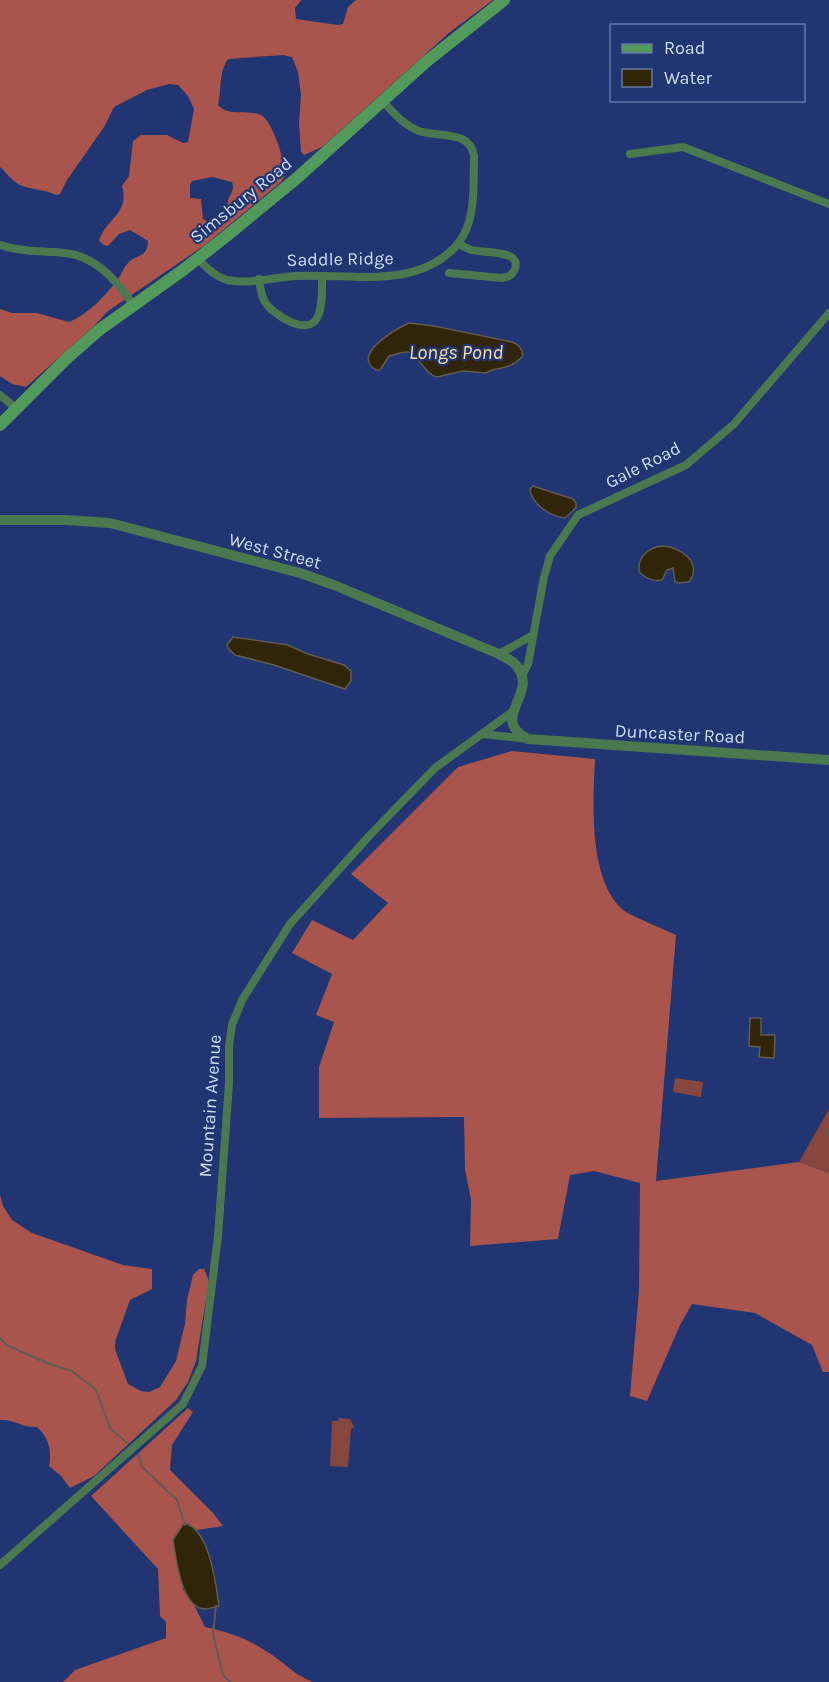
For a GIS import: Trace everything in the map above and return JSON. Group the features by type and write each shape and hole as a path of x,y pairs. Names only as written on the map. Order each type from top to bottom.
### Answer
{"main road":[{"name":"Simsbury Road","path":"0,425 90,337 198,259 297,178 427,62 504,0"}],"street":[{"name":"Saddle Ridge","path":"198,259 213,274 226,279 259,279 322,276 384,277 430,265 442,257 458,243 471,214 473,149 459,137 422,132 408,125 399,119 383,101"},
{"path":"630,154 683,147 829,204"},
{"path":"449,273 502,278 510,276 515,269 514,261 509,255 471,250 458,243"},
{"path":"0,245 22,250 67,253 87,259 114,280 133,305"},
{"path":"259,279 262,297 269,307 284,319 304,325 313,323 318,317 322,276"},
{"name":"Gale Road","path":"522,676 528,664 550,556 578,515 686,465 734,424 829,313"},
{"path":"0,395 17,409"},
{"name":"West Street","path":"0,520 110,523 300,573 499,654 515,664 522,676"},
{"path":"499,654 533,635"},
{"path":"522,676 523,688 518,704 512,712 512,720 518,732 528,740"},
{"name":"Mountain Avenue","path":"0,1564 183,1404 202,1366 219,1236 229,1083 229,1046 232,1024 242,999 290,924 370,835 435,768 512,712"},
{"name":"Duncaster Road","path":"482,734 528,740 829,760"}],"shaded area":[{"path":"0,0 301,0 295,8 296,19 338,25 343,24 348,7 356,0 493,0 450,32 322,147 304,155 301,152 299,123 301,95 298,72 292,57 283,55 228,59 221,76 218,105 227,111 256,113 265,118 273,132 283,160 285,174 281,182 205,245 108,311 26,387 12,384 0,376 0,309 12,313 37,313 69,322 90,309 102,298 126,265 144,253 147,247 148,241 130,230 119,234 108,246 99,241 123,203 122,186 129,176 133,141 141,135 167,135 183,143 188,142 194,109 188,96 178,85 169,84 147,90 114,107 104,127 67,180 60,194 56,195 18,184 0,167","holes":["212,177 232,182 233,188 227,203 227,216 209,222 203,219 201,199 190,198 192,181"]},
{"path":"512,751 595,759 595,838 603,878 611,895 622,909 676,935 656,1181 799,1162 829,1173 829,1372 823,1372 812,1345 755,1313 692,1304 680,1325 647,1401 630,1396 639,1290 640,1183 594,1171 570,1175 558,1239 470,1246 471,1200 465,1169 464,1117 319,1118 319,1067 334,1022 316,1015 332,974 292,953 312,920 353,940 388,903 351,874 458,767"},
{"path":"675,1078 703,1082 701,1097 673,1092"},
{"path":"829,1109 829,1173 799,1162"},
{"path":"0,1195 3,1206 12,1220 32,1233 123,1265 152,1269 152,1289 130,1300 115,1342 115,1349 128,1384 141,1391 149,1392 160,1387 176,1361 193,1275 199,1269 204,1269 209,1281 196,1361 188,1382 176,1400 94,1476 70,1488 49,1466 49,1445 37,1427 0,1420"},
{"path":"188,1408 193,1412 172,1445 170,1470 223,1526 197,1530 184,1523 173,1540 183,1590 205,1627 252,1642 300,1676 313,1682 63,1682 75,1670 166,1638 166,1622 160,1616 158,1569 91,1496"},
{"path":"339,1418 350,1419 354,1427 351,1429 348,1467 330,1466 332,1421 338,1421"}],"water":[{"name":"Longs Pond","path":"409,323 512,342 520,348 522,357 512,365 486,373 463,371 437,377 428,372 412,353 406,352 389,356 380,370 376,370 369,364 368,357 372,350 386,337"},
{"path":"533,486 573,499 576,508 565,518 553,515 534,500 530,489"},
{"path":"663,546 677,549 688,557 693,568 693,575 689,582 677,583 673,568 667,570 662,580 650,579 640,573 640,563 644,554"},
{"path":"233,637 288,645 305,653 344,665 351,671 351,681 345,689 274,665 235,655 227,645"},
{"path":"750,1018 761,1018 761,1035 775,1035 774,1058 759,1057 760,1047 749,1046"},
{"path":"184,1523 193,1527 206,1546 219,1606 205,1609 197,1607 185,1592 173,1540"}],"waterway":[{"path":"0,1338 6,1345 72,1371 96,1390 110,1428 127,1443"},
{"path":"138,1454 142,1467 177,1500 185,1525"},
{"path":"216,1606 213,1634 223,1675 230,1682"}]}
